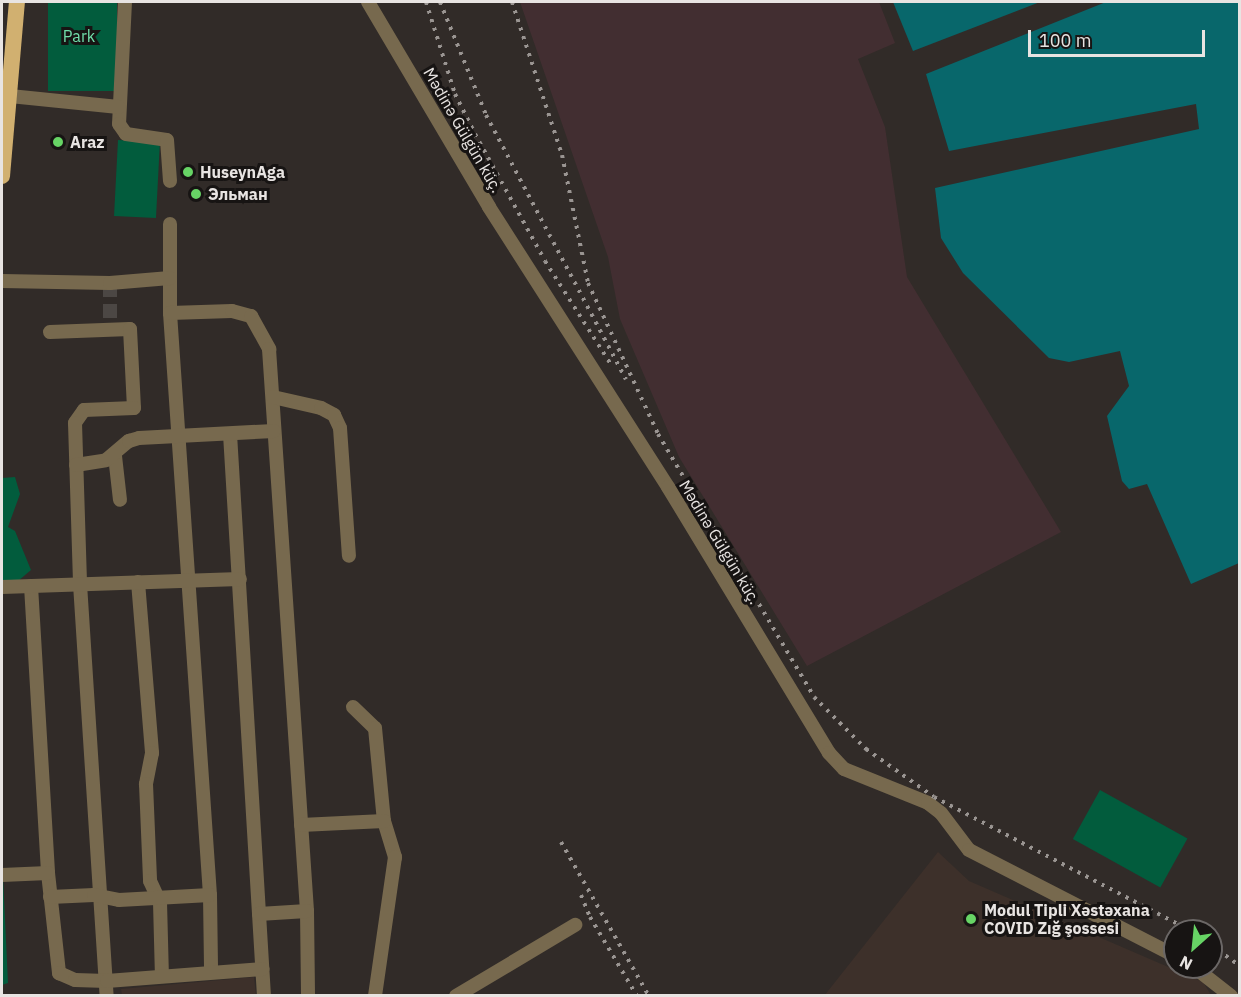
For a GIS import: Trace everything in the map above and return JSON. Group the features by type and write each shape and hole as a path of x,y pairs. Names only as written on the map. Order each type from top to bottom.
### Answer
{"highway":[{"path":"2,176 17,2"}],"street":[{"path":"125,2 118,107 122,131 167,140 170,181"},
{"name":"Mədinə Gülgün küç.","path":"368,2 489,207 649,457 829,753 844,769 928,803 941,813 969,850 1163,950"},
{"path":"10,96 118,107"},
{"path":"170,224 170,313 210,895 211,971"},
{"path":"2,281 110,284 170,278"},
{"path":"170,313 232,311 251,316 268,342 307,911 308,996"},
{"path":"50,332 130,329 134,408 79,413 75,423 80,584 104,897 107,996"},
{"path":"273,397 321,408 334,415 340,428 348,556"},
{"path":"76,465 115,456 129,441 274,431"},
{"path":"230,434 264,996"},
{"path":"115,456 120,500"},
{"path":"2,587 240,579"},
{"path":"138,582 152,753 147,784 150,881 157,895 162,976"},
{"path":"31,586 48,873 59,973 75,980 107,981 211,971 263,969"},
{"path":"353,707 375,728 384,821 394,851 395,869 375,996"},
{"path":"301,825 384,821"},
{"path":"2,875 48,873"},
{"path":"50,897 210,895"},
{"path":"259,914 307,911"},
{"path":"456,996 575,924"},
{"path":"1209,979 1231,996"}],"shaded area":[{"path":"520,2 879,2 895,43 858,59 885,127 907,277 1061,532 807,666 679,457 620,319 608,257"},
{"name":"Modul Tipli Xəstəxana COVID Zığ şossesi","path":"938,852 969,881 1163,965 1163,979 1196,979 1203,982 1211,995 824,996"},
{"path":"254,977 256,995 122,995 121,989"}],"green space":[{"name":"Park","path":"48,2 117,2 117,91 48,91"},
{"path":"118,140 160,142 156,218 114,216"},
{"path":"15,477 20,494 8,527 15,531 31,570 18,581 2,581 2,478"},
{"path":"1100,790 1187,838 1160,887 1073,839"},
{"path":"2,856 8,983 2,985"}],"water":[{"path":"893,2 1040,2 913,51"},
{"path":"1106,2 1239,2 1239,563 1191,584 1147,484 1129,489 1122,481 1107,416 1129,386 1120,351 1069,362 1049,358 963,273 941,238 935,188 1199,129 1196,104 949,151 926,74"}],"tunnel":[{"path":"110,283 110,330"}],"railway":[{"path":"426,2 455,94 475,134 545,261 610,363"},
{"path":"440,2 486,115 626,379"},
{"path":"512,2 562,155 588,283 658,434 814,697 866,749 934,797 1168,919"},
{"path":"561,842 649,996"},
{"path":"581,895 590,917 637,996"},
{"path":"1223,954 1240,966"}],"place":[{"name":"Araz","path":"58,142"},
{"name":"HuseynAga","path":"188,172"},
{"name":"Эльман","path":"196,194"},
{"name":"Modul Tipli Xəstəxana COVID Zığ şossesi","path":"971,919"}]}
